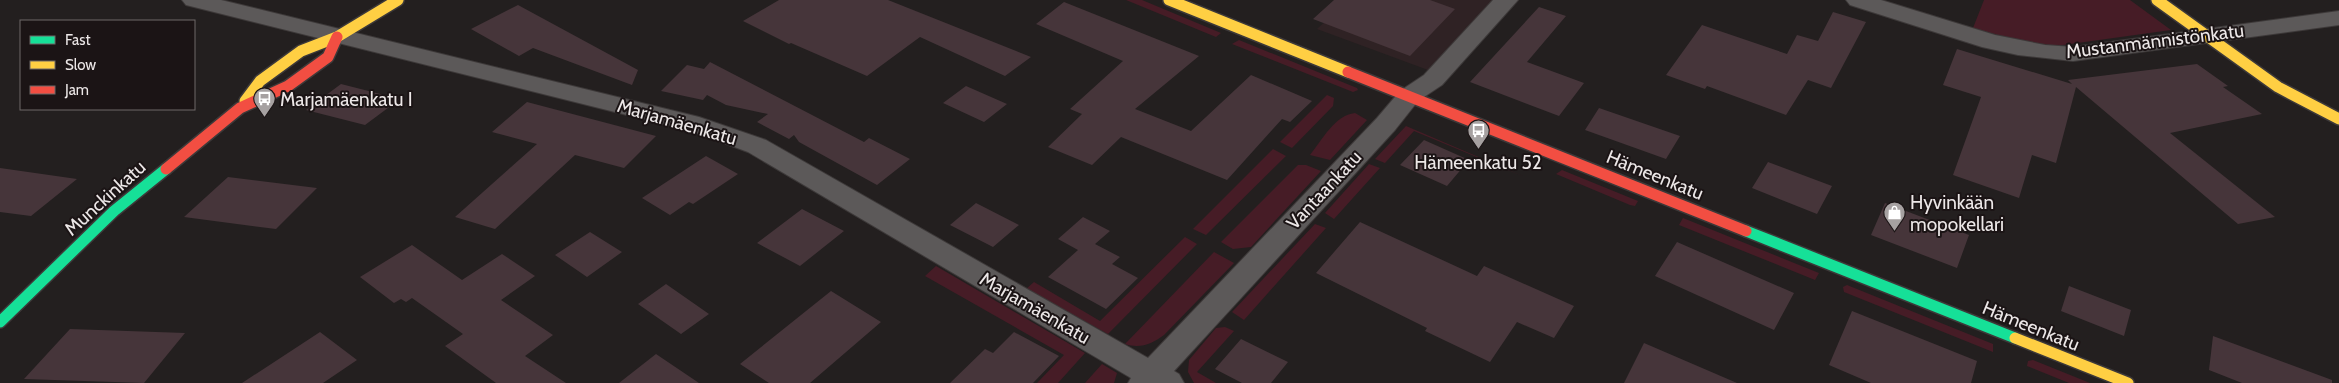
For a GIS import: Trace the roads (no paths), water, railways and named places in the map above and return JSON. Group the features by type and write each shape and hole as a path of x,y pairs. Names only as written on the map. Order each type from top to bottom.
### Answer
{"main road":[{"name":"Munckinkatu","path":"0,322 114,211 240,108 260,81 301,51 337,37 398,0"},
{"name":"Hämeenkatu","path":"1169,0 2128,383"},
{"path":"2157,0 2227,34 2278,87 2338,119"},
{"name":"Munckinkatu","path":"240,108 288,86 328,57 337,37"},
{"path":"2310,89 2338,119"}],"street":[{"name":"Marjamäenkatu","path":"194,0 337,37 699,125 757,146 1155,380"},
{"name":"Vantaankatu","path":"1155,380 1386,124 1409,96 1433,80 1506,0"},
{"name":"Mustanmännistönkatu","path":"1858,0 1989,41 2050,53 2073,54 2339,18"}],"place":[{"name":"Marjamäenkatu I","path":"264,118"},
{"name":"Hämeenkatu 52","path":"1478,150"},
{"name":"Hyvinkään mopokellari","path":"1894,232"}]}
